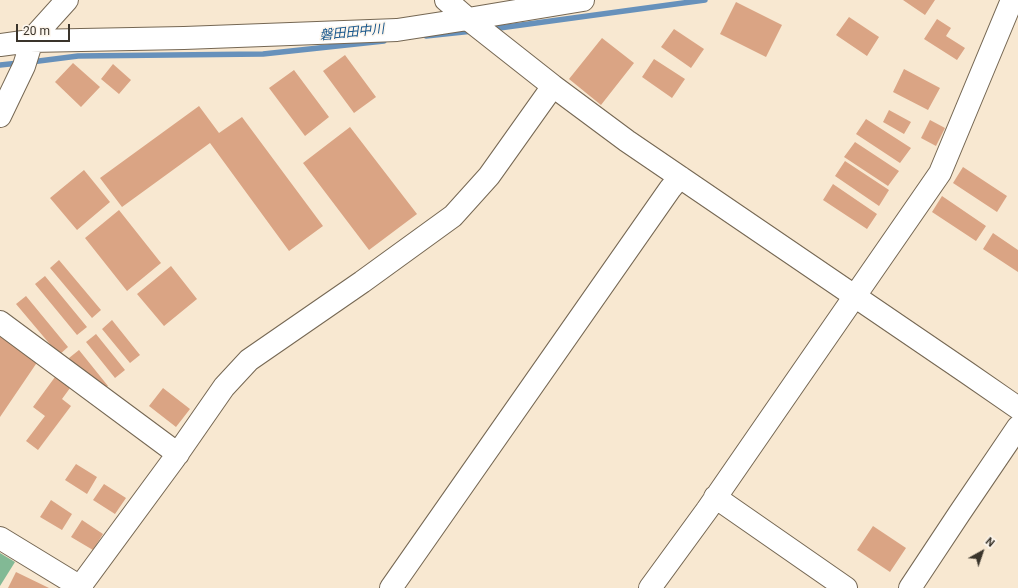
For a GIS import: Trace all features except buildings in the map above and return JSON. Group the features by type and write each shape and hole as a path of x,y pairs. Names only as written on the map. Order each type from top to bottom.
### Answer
{"street":[{"path":"0,116 24,66 30,41 67,0"},
{"path":"446,0 553,86 627,141 1018,408"},
{"path":"0,45 30,41 184,38 397,30 583,0"},
{"path":"650,588 940,173 1012,0"},
{"path":"0,538 80,588 178,454 224,387 249,360 362,282 453,216 489,176 553,86"},
{"path":"391,588 680,177"},
{"path":"0,322 178,454"},
{"path":"910,588 1018,427"},
{"path":"715,497 846,588"}],"green space":[{"path":"0,553 15,562 0,586"}],"waterway":[{"name":"磐田田中川","path":"492,29 705,0"},
{"name":"磐田田中川","path":"426,36 473,31"},
{"name":"磐田田中川","path":"31,62 78,56 263,54 384,41"},
{"name":"磐田田中川","path":"0,65 19,63"}]}
